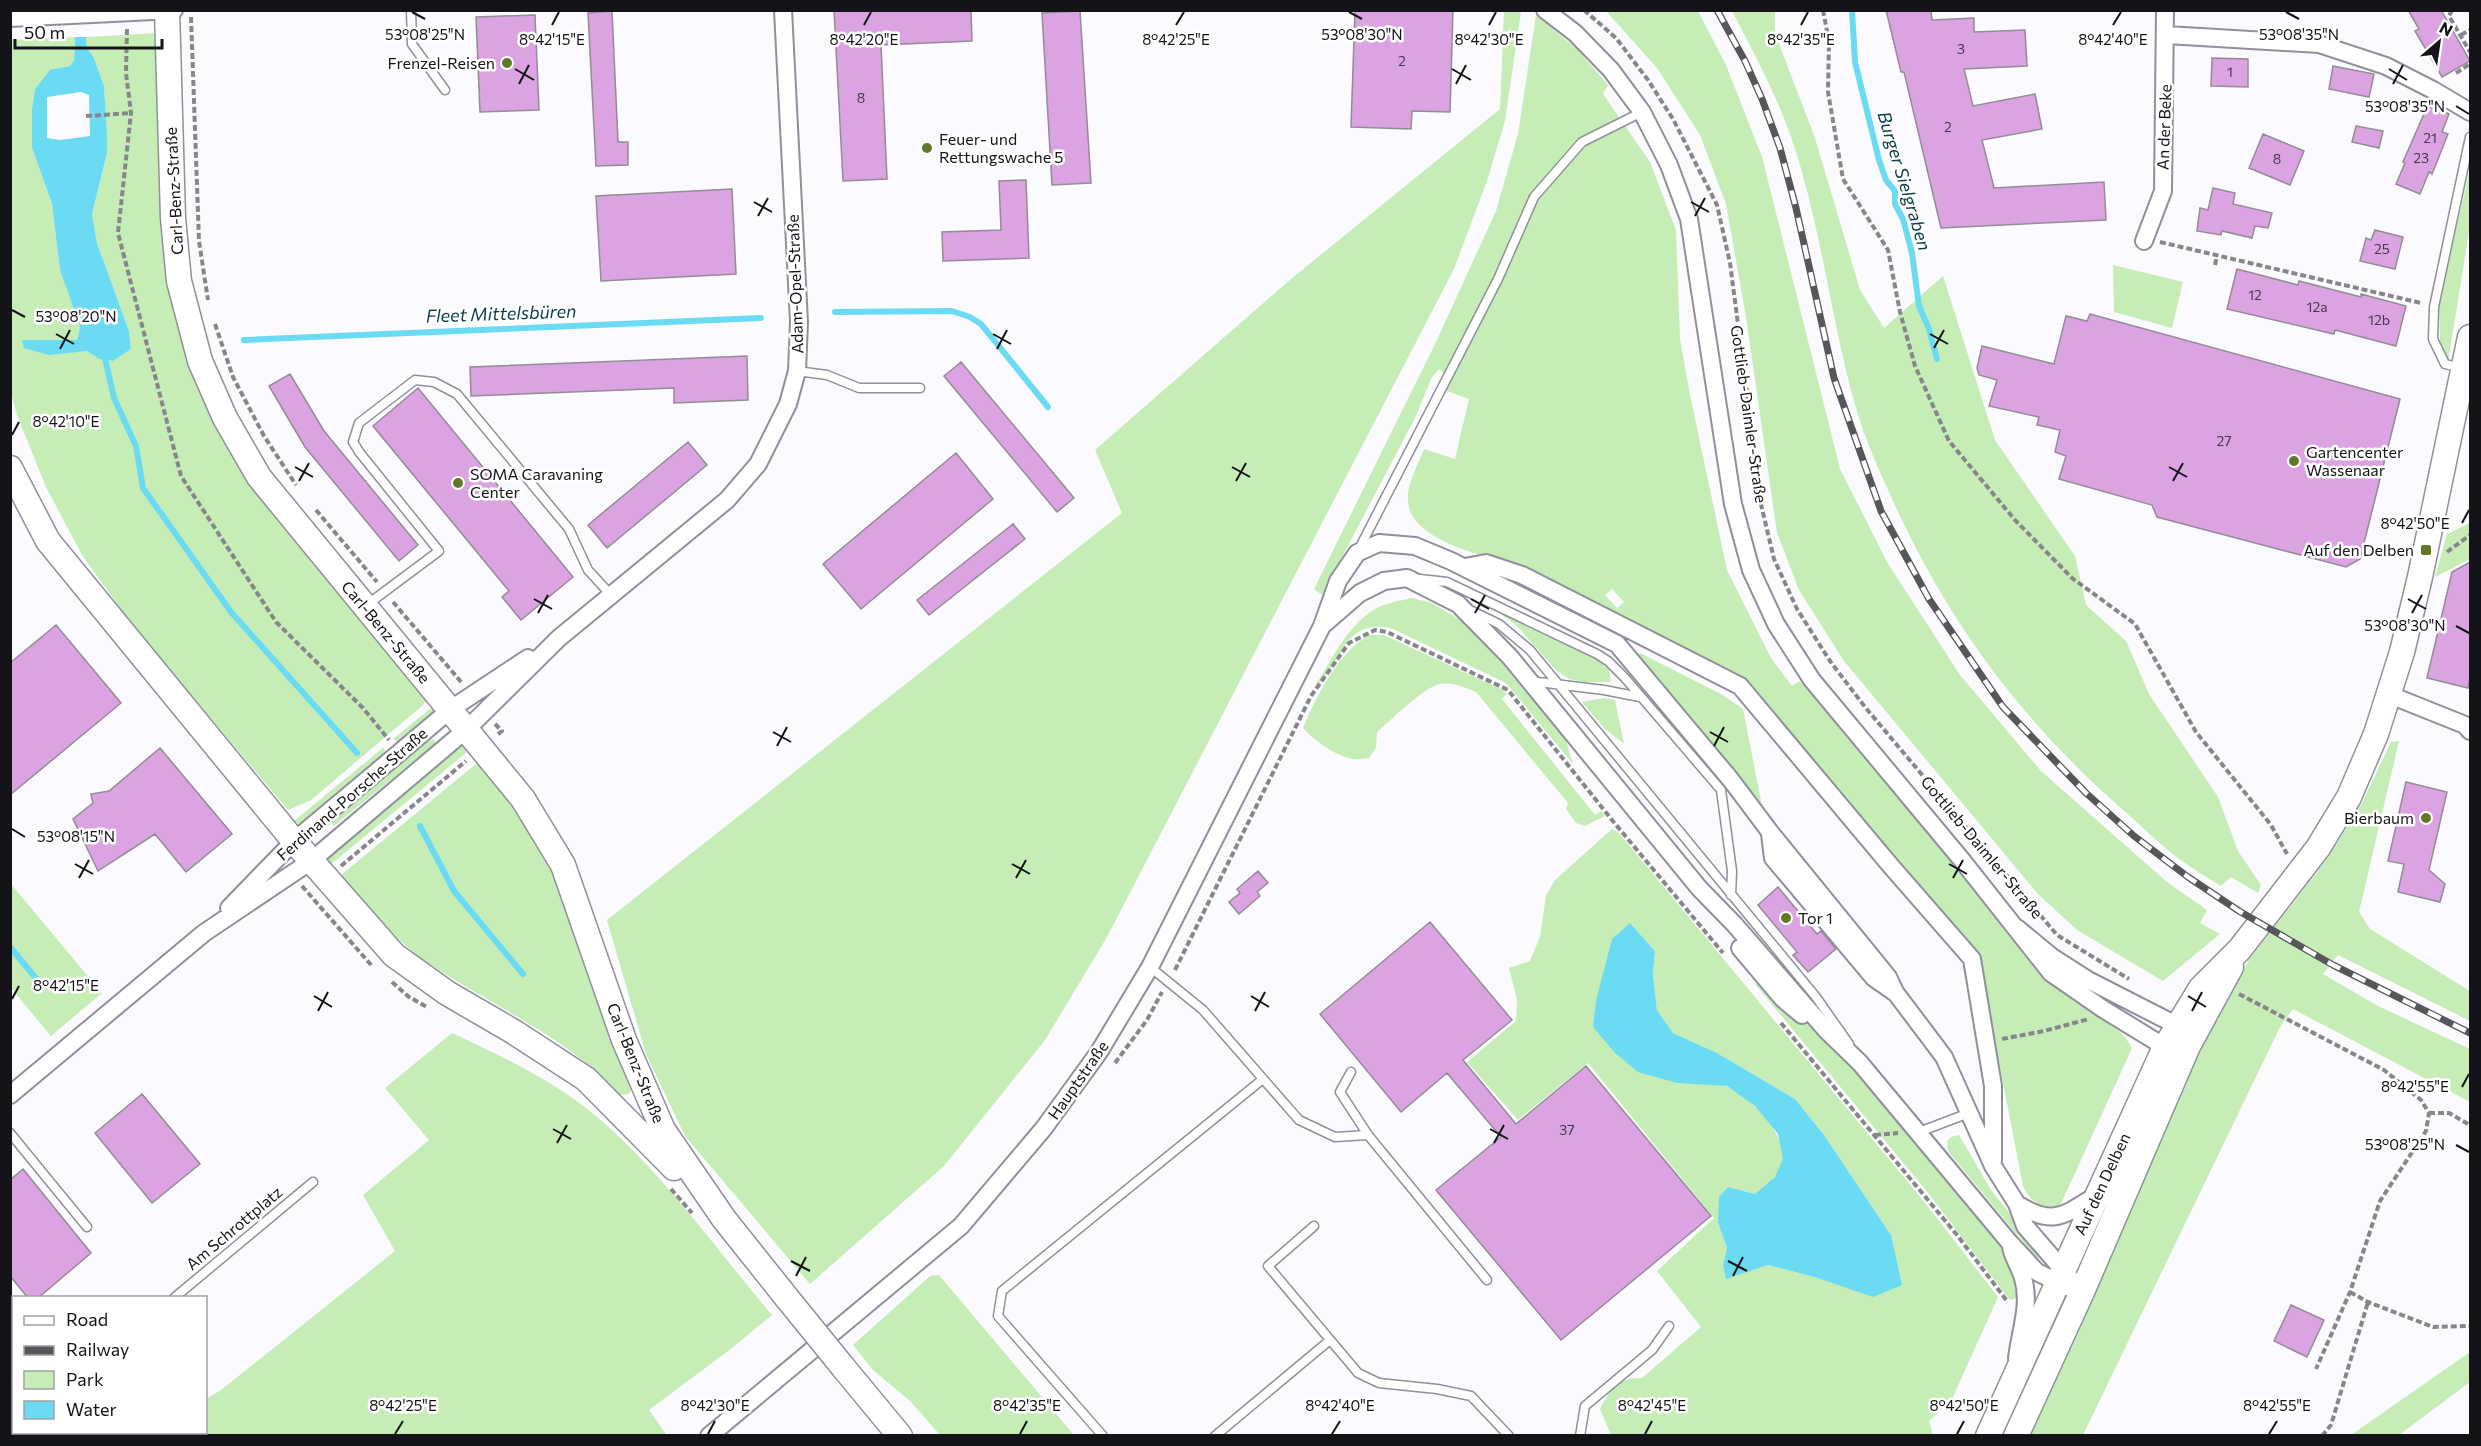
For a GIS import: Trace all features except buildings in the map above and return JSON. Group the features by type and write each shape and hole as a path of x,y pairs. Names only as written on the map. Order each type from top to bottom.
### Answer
{"street":[{"name":"Adam-Opel-Straße","path":"467,729 559,638 727,500 758,464 788,404 796,371 799,322 783,10"},
{"name":"Gottlieb-Daimler-Straße","path":"1545,10 1575,33 1611,70 1642,112 1669,165 1689,219 1733,504 1751,570 1776,624 1812,680 2017,928 2051,973 2103,1009 2177,1040"},
{"name":"An der Beke","path":"2144,241 2163,192 2167,35 2165,10"},
{"path":"10,18 169,11"},
{"name":"Carl-Benz-Straße","path":"169,11 173,218 179,281 200,361 225,418 259,477 523,799 563,865 624,1040 663,1130 723,1219 900,1436"},
{"path":"2167,35 2319,44 2386,66 2470,112"},
{"name":"Auf den Delben","path":"1989,1436 2097,1195 2209,978 2240,949 2295,880 2318,848 2349,797 2390,695 2426,550 2470,337"},
{"name":"Carl-Benz-Straße","path":"10,468 48,541 294,841 315,878 394,955 447,993 514,1032 585,1079 723,1219"},
{"path":"1322,626 1338,580 1357,553 1379,543 1414,546 1465,567 1617,644 1731,780 1770,832 1888,977 1895,992 1944,1057 1993,1166 2017,1204 2025,1226 2060,1277 2082,1292"},
{"path":"1465,567 1486,563 1521,576 1740,686 1972,959 1993,1086 1993,1166"},
{"path":"1322,626 1360,593 1384,580 1407,578 1458,604 1530,681 1699,888 1727,932 1783,999 1826,1030 1860,1063 2010,1243 2037,1272 2060,1277"},
{"name":"Hauptstraße","path":"709,1436 961,1226 1044,1128 1093,1061 1150,967 1322,626"},
{"name":"Adam-Opel-Straße","path":"451,710 559,638"},
{"path":"1617,644 1648,640"},
{"path":"2390,695 2465,725 2470,731"},
{"name":"Ferdinand-Porsche-Straße","path":"10,1095 204,933 294,841 451,710"},
{"name":"Ferdinand-Porsche-Straße","path":"204,933 315,878 467,729"},
{"name":"Gottlieb-Daimler-Straße","path":"2017,928 2052,957 2177,1040"},
{"name":"Auf den Delben","path":"2016,1436 2082,1292 2177,1040 2222,986 2240,949"},
{"path":"2017,1204 2043,1217 2062,1216 2097,1195"},
{"path":"2010,1243 2013,1258 2023,1277 2026,1297 2016,1373"}],"lane":[{"path":"411,10 412,44 445,90"},
{"path":"1357,553 1498,279 1534,197 1582,142 1642,112"},
{"path":"2464,368 2445,364 2433,339 2434,307 2470,137"},
{"path":"796,371 827,375 859,388 920,388"},
{"path":"365,606 386,592 407,573 439,552 353,442 359,423 415,380 434,382 457,394 569,529 588,570 611,595"},
{"path":"1407,578 1447,582 1608,661 1721,790 1732,871 1731,895"},
{"path":"1458,604 1499,624 1530,650 1816,997 1860,1063"},
{"path":"1530,681 1640,698"},
{"path":"1150,967 1203,1010 1299,1120 1335,1137 1368,1135"},
{"path":"1351,1072 1340,1092 1368,1135 1487,1280"},
{"path":"1103,1436 998,1316 1002,1291 1263,1079"},
{"path":"1919,1132 1969,1113"},
{"path":"10,1133 87,1227"},
{"name":"Am Schrottplatz","path":"176,1296 313,1182"},
{"path":"1314,1226 1268,1266 1358,1373 1379,1383 1437,1389 1471,1396 1509,1436"},
{"path":"1580,1436 1585,1406 1652,1350 1669,1326"},
{"path":"1215,1436 1330,1340"}],"path":[{"path":"191,10 199,241 210,311"},
{"name":"Gottlieb-Daimler-Straße","path":"1584,10 1616,38 1648,80 1673,119 1717,205 1730,263 1747,393 1755,479 1774,558 1797,609 1830,661 1865,707 2057,935 2137,983"},
{"path":"1823,10 1829,42 1828,92 1843,178 1888,250 1900,312 1915,366 1949,441 2015,520 2072,578 2135,624 2196,732 2271,825 2288,857 2295,880"},
{"path":"2452,10 2449,16 2470,52"},
{"path":"2461,36 2470,30"},
{"path":"2456,74 2470,64"},
{"path":"86,116 131,113"},
{"path":"2144,241 2168,243 2434,307"},
{"path":"2215,265 2217,256"},
{"path":"214,322 232,377 264,436 296,486"},
{"path":"311,504 472,696"},
{"path":"1113,1066 1147,1020 1192,938 1311,696 1349,643 1375,630 1387,632 1508,690 1612,820 1731,962"},
{"path":"375,967 315,878 502,731 485,711"},
{"path":"383,975 409,997 428,1008"},
{"path":"2222,986 2384,1070 2421,1100 2429,1113 2426,1131 2380,1201 2350,1292 2316,1369"},
{"path":"1986,1042 2044,1031 2098,1017 2103,1009"},
{"path":"1776,1016 1957,1235 2024,1322"},
{"path":"2429,1113 2449,1113 2470,1125"},
{"path":"665,1182 693,1215"},
{"path":"2350,1292 2368,1302 2433,1327 2470,1326"},
{"path":"2322,1436 2331,1425 2368,1302"}],"green space":[{"path":"1504,11 1521,11 1505,121 1487,181 1454,269 1107,937 1045,1040 944,1166 810,1284 685,1136 646,1054 607,920 1122,513 1095,450 1291,279 1500,109"},
{"path":"1606,11 1698,11 1726,65 1762,157 1840,469 1887,562 1960,675 2041,771 2167,882 2207,910 2200,923 2220,934 2163,981 2077,930 2038,894 1844,661 1799,590 1777,533 1746,317 1726,204 1700,135 1657,68"},
{"path":"1732,11 1775,11 1775,33 1815,138 1860,290 1884,328 1943,276 1995,440 2075,556 2086,605 2126,641 2149,694 2218,797 2238,851 2261,885 2258,893 2231,877 2221,886 2187,864 2159,843 2086,776 2020,705 1964,630 1939,589 1893,501 1863,429 1846,372 1818,237 1791,137 1764,73"},
{"path":"1536,15 1578,50 1608,85 1603,94 1650,162 1676,230 1680,339 1727,570 1771,658 1792,686 1800,681 2046,976 2070,998 2113,1026 2132,1048 2060,1206 2054,1207 2038,1203 2029,1196 2023,1186 1979,958 1760,695 1748,684 1493,559 1469,552 1442,540 1429,533 1411,514 1408,502 1409,489 1424,449 1455,459 1469,399 1444,390 1447,376 1439,369 1432,377 1415,418 1322,595 1314,589 1436,342 1496,211 1518,134","holes":["1612,589 1624,602 1617,608 1605,595"]},
{"path":"158,33 196,375 429,696 423,705 311,800 288,810 130,622 82,555 46,487 17,415 11,393 11,40 75,37 74,62 35,89 32,109 32,148 52,204 60,270 80,327 77,340 60,340 73,352 87,351 99,359 113,361 131,349 129,331 97,243 92,214 107,153 107,133 104,86 94,58 87,49 86,37"},
{"path":"2470,170 2470,226 2448,362 2440,345 2439,300"},
{"path":"2113,265 2183,282 2172,328 2114,312"},
{"path":"2470,523 2470,559 2435,577 2447,534"},
{"path":"1412,598 1432,603 1472,627 1565,737 1573,764 1506,683 1391,628 1375,627 1362,630 1352,637 1332,667 1315,686 1354,626 1381,606"},
{"path":"1503,612 1600,661 1609,670 1611,682 1584,682 1569,679 1557,671 1517,626 1502,615"},
{"path":"1370,635 1384,635 1503,690 1507,694 1502,699 1595,815 1601,811 1605,816 1585,826 1576,823 1566,809 1568,803 1476,692 1459,686 1440,684 1417,697 1377,732 1376,748 1369,758 1347,758 1319,743 1303,728 1308,716 1339,663 1359,642"},
{"path":"1640,653 1721,694 1743,709 1762,806 1757,807 1639,658"},
{"path":"1604,698 1615,700 1624,744 1604,728 1582,702"},
{"path":"436,704 436,712 400,742 393,739"},
{"path":"433,739 436,743 334,826 330,821 423,744"},
{"path":"2399,741 2359,912 2370,929 2470,991 2470,1021 2338,955 2323,974 2378,1006 2470,1049 2470,1102 2293,1009 2280,1027 2083,1435 2030,1436 2211,1026 2249,960 2328,858 2363,801 2391,742"},
{"path":"465,744 473,747 330,865 328,859 330,856"},
{"path":"384,747 385,754 304,822 300,824 294,821"},
{"path":"482,759 555,862 633,1086 629,1094 620,1095 576,1055 424,960 391,931 341,875"},
{"path":"1612,829 1618,832 1922,1199 1998,1297 1952,1399 1929,1421 1933,1435 1611,1435 1600,1409 1611,1391 1621,1382 1642,1378 1701,1327 1657,1271 1714,1218 1588,1063 1518,1120 1467,1062 1516,1021 1517,999 1509,968 1530,961 1540,937 1546,895 1555,880","holes":["1630,923 1655,951 1653,975 1657,1010 1673,1033 1717,1053 1795,1099 1824,1135 1891,1235 1818,1278 1768,1265 1726,1278 1723,1265 1727,1248 1718,1223 1728,1187 1755,1194 1780,1170 1783,1159 1782,1149 1773,1127 1756,1107 1737,1092 1717,1084 1677,1083"]},
{"path":"11,884 102,993 51,1036 11,988"},
{"path":"1762,978 1791,1010 1830,1041 1998,1244 2009,1261 2020,1297 2010,1300 1925,1189 1755,984"},
{"path":"452,1033 546,1080 597,1117 645,1163 772,1315 649,1410 666,1434 664,1436 71,1435 207,1434 207,1398 221,1390 395,1251 363,1195 429,1140 385,1088"},
{"path":"1959,1135 1991,1190 2040,1251 2037,1259 1948,1151 1947,1141"},
{"path":"939,1275 1074,1435 940,1435 910,1401 873,1370 853,1345 930,1276"},
{"path":"2470,1352 2470,1382 2399,1435 2351,1435"}],"water":[{"path":"75,37 86,37 87,48 94,58 104,86 107,133 107,153 92,214 97,243 129,331 131,349 113,361 99,359 87,351 49,355 24,348 22,340 77,340 80,327 60,270 52,204 32,148 32,109 35,89 50,70 70,66 74,61","holes":["81,92 89,95 90,136 60,140 47,138 47,97"]},
{"path":"1630,923 1655,951 1653,975 1657,1010 1673,1033 1717,1053 1795,1099 1824,1135 1891,1235 1902,1285 1873,1297 1818,1278 1768,1265 1726,1279 1723,1265 1727,1248 1718,1223 1719,1197 1728,1187 1755,1194 1775,1177 1783,1159 1778,1134 1755,1106 1727,1086 1677,1083 1638,1072 1615,1053 1593,1027 1596,1001 1612,939"}],"waterway":[{"name":"Burger Sielgraben","path":"1852,10 1855,62 1879,160 1886,180 1895,191 1895,204 1903,219 1912,253 1919,306 1929,329 1937,359"},
{"name":"Fleet Mittelsbüren","path":"835,312 952,311 970,317 981,324 1048,407"},
{"name":"Fleet Mittelsbüren","path":"244,340 761,318"},
{"name":"Fleet Mittelsbüren","path":"104,354 114,398 136,446 143,488 231,612 357,753"},
{"name":"Fleet Mittelsbüren","path":"420,826 454,891 523,974"},
{"name":"Fleet Mittelsbüren","path":"11,948 39,982"}],"railway":[{"path":"1717,10 1745,61 1780,148 1796,208 1834,378 1881,511 1929,599 2003,707 2086,793 2134,836 2188,877 2239,911 2333,965 2470,1033"}],"place":[{"name":"Frenzel-Reisen","path":"507,63"},
{"name":"Feuer- und Rettungswache 5","path":"927,148"},
{"name":"Gartencenter Wassenaar","path":"2294,461"},
{"name":"SOMA Caravaning Center","path":"458,483"},
{"name":"Auf den Delben","path":"2426,550"},
{"name":"Bierbaum","path":"2426,818"},
{"name":"Tor 1","path":"1786,918"}]}
